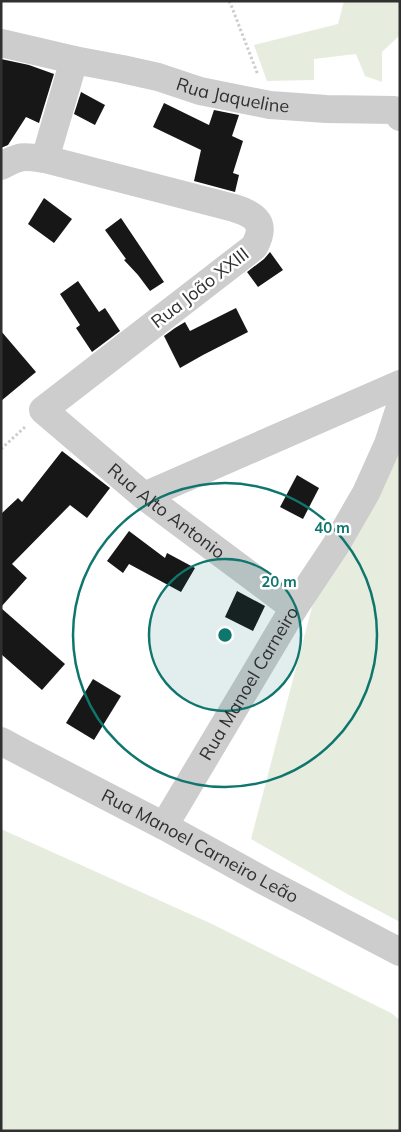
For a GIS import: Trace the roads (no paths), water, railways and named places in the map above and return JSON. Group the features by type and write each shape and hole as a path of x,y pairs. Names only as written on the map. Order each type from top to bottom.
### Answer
{"street":[{"name":"Rua Jaqueline","path":"1,43 158,77 200,91 270,105 397,113"},
{"path":"45,159 74,60"},
{"name":"Rua João XXIII","path":"1,166 24,156 45,159 234,208 248,213 258,220 260,228 259,238 254,247 43,410"},
{"path":"144,496 400,384"},
{"name":"Rua Manoel Carneiro","path":"164,826 294,608 336,545 366,493 388,444 400,407"},
{"name":"Rua Alto Antonio","path":"43,410 144,496 294,608"},
{"name":"Rua Manoel Carneiro Leão","path":"1,741 400,952"}]}
